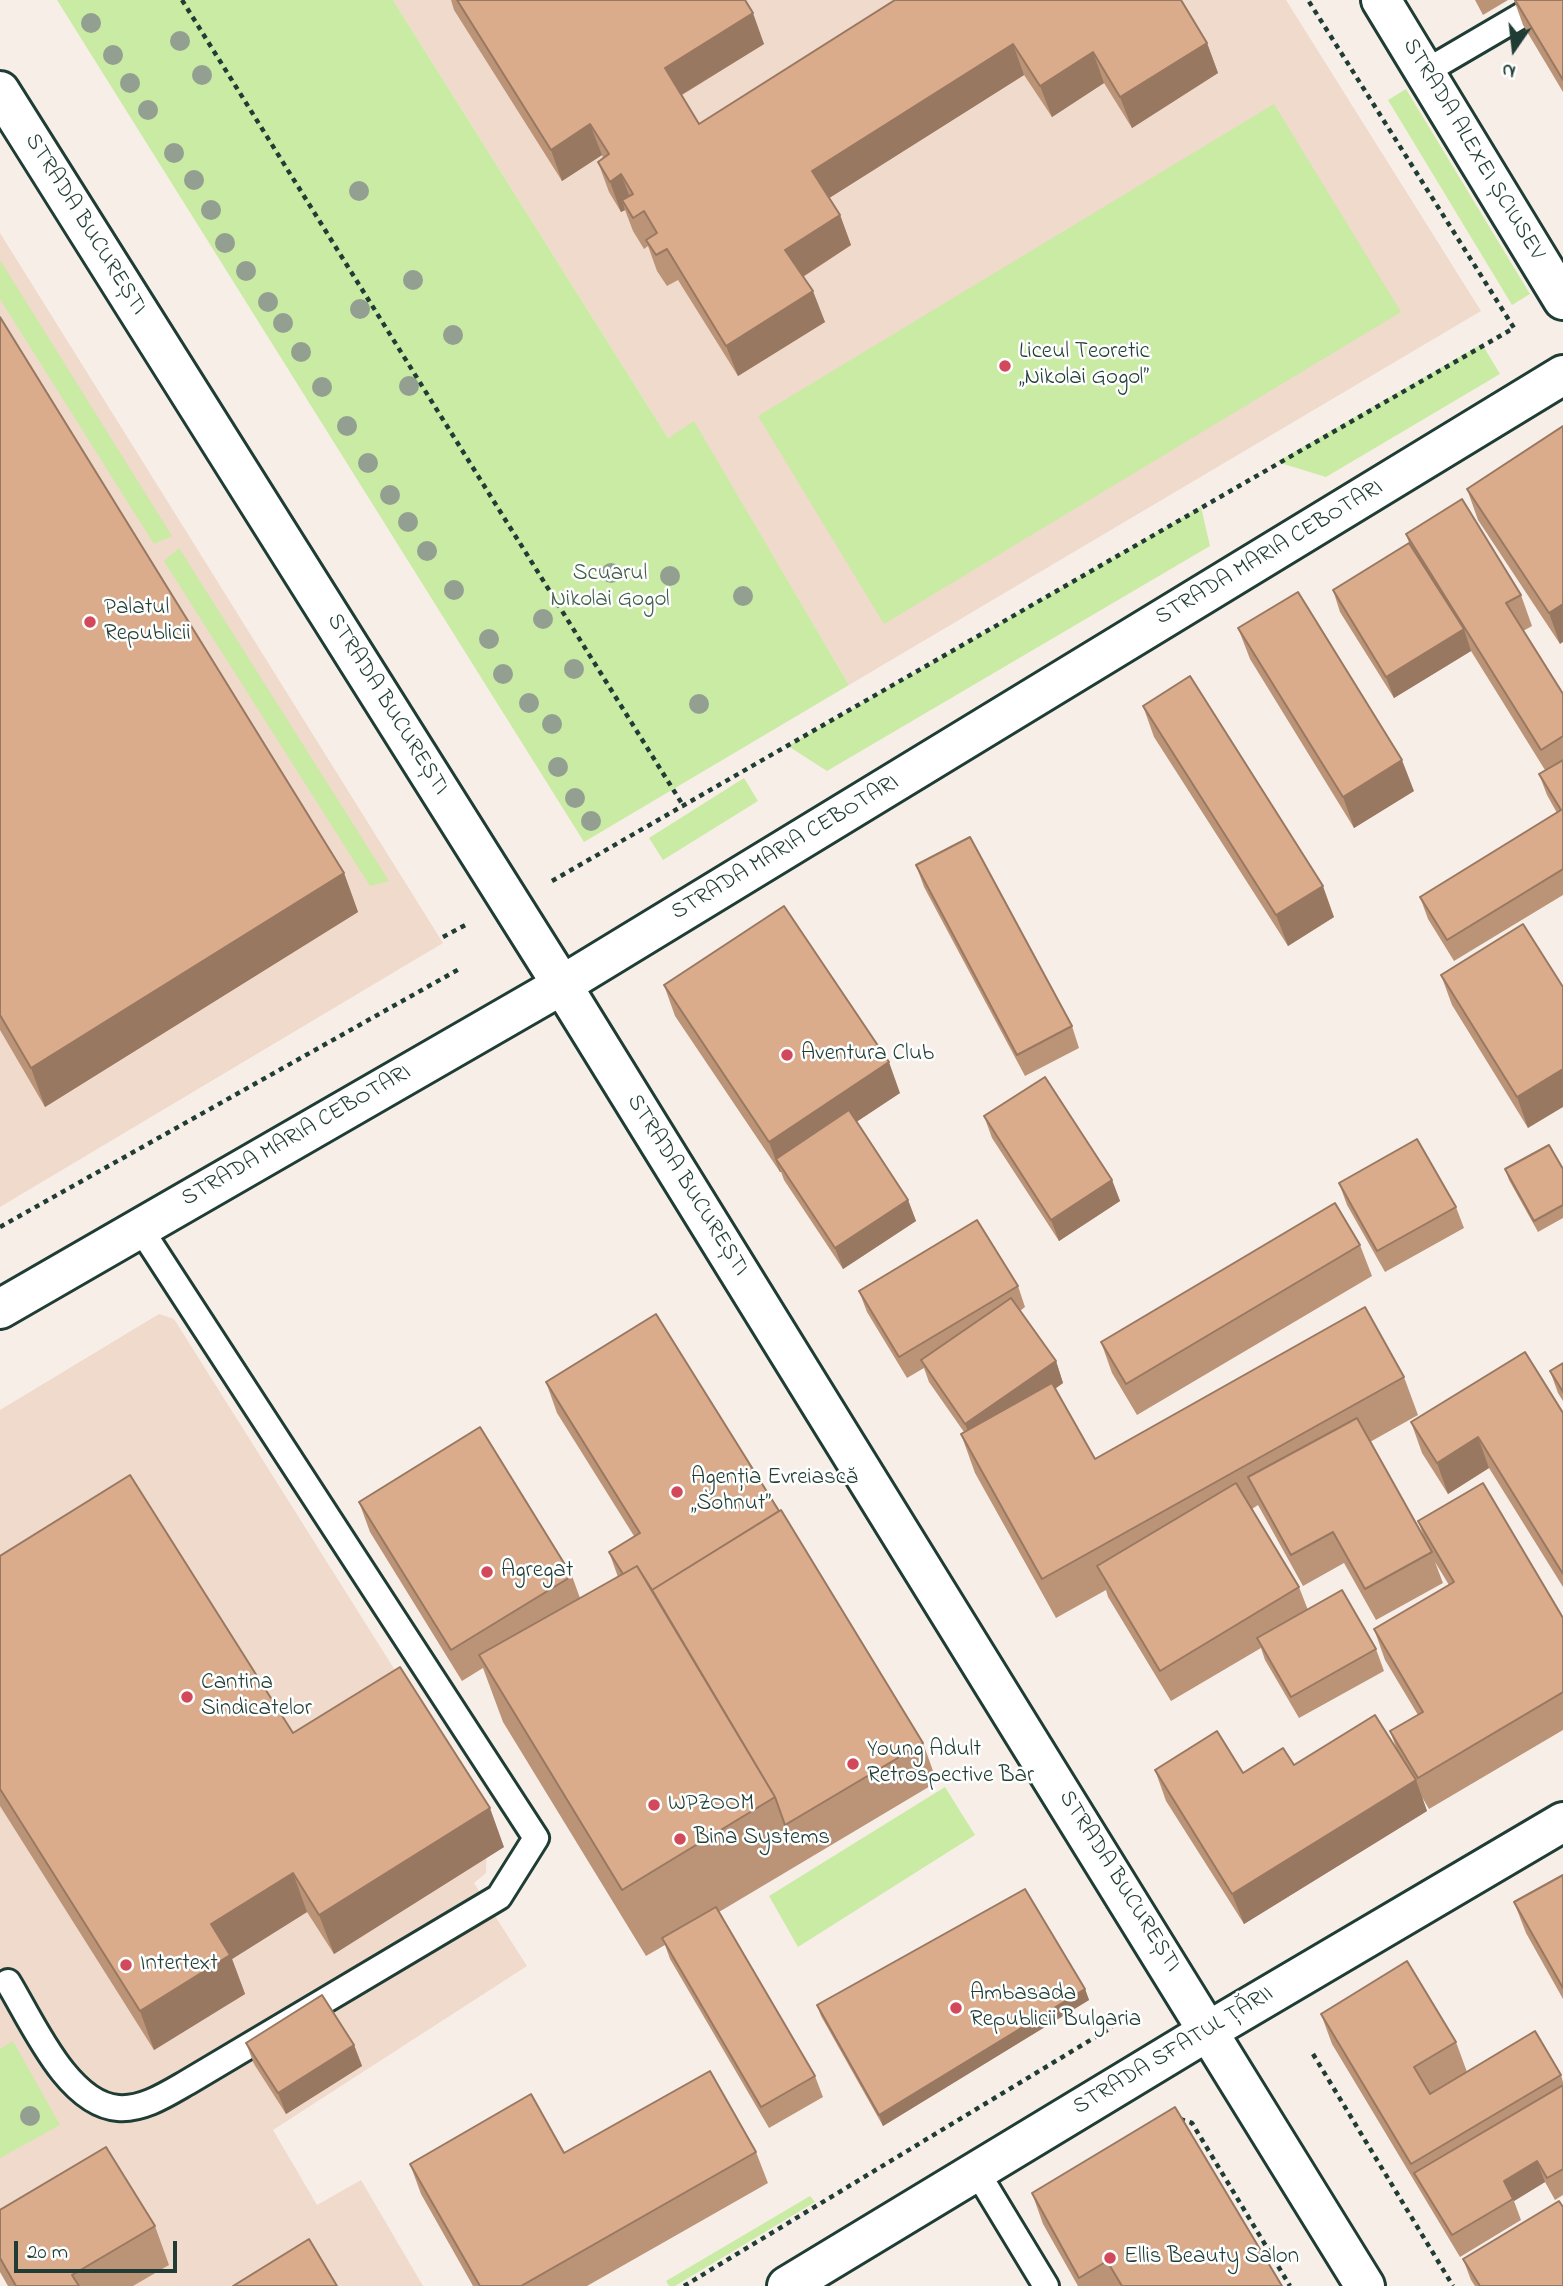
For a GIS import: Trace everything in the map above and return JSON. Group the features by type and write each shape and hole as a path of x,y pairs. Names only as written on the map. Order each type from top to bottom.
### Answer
{"main road":[{"name":"STRADA ALEXEI ȘCIUSEV","path":"1381,0 1563,300"},
{"name":"STRADA BUCUREȘTI","path":"0,91 562,985 1210,2030 1365,2286"},
{"name":"STRADA MARIA CEBOTARI","path":"0,1309 562,985 1563,375"},
{"name":"STRADA SFATUL ȚĂRII","path":"787,2286 1210,2030 1563,1822"}],"lane":[{"path":"1425,72 1548,0"},
{"path":"3,1980 64,2074 81,2093 101,2104 119,2108 139,2105 158,2099 188,2082 499,1897 536,1838 140,1228"},
{"path":"977,2172 1046,2286"}],"path":[{"path":"182,0 684,807"},
{"path":"443,937 576,869 1514,328 1308,0"},
{"path":"0,1227 461,968"},
{"path":"684,2286 1112,2027"},
{"path":"1313,2054 1453,2286"},
{"path":"1192,2123 1290,2286"}],"shaded area":[{"name":"Liceul Teoretic „Nikolai Gogol”","path":"393,0 1286,0 1481,311 849,685 694,422 668,438"},
{"name":"Palatul Republicii","path":"0,233 443,943 0,1207"},
{"path":"159,1314 174,1319 415,1702 487,1845 486,1873 474,1883 527,1966 273,2130 317,2205 361,2180 423,2286 8,2286 0,2272 0,1410"}],"green space":[{"name":"Scuarul Nikolai Gogol","path":"57,0 393,0 668,438 694,421 849,685 584,842"},
{"path":"1406,89 1530,294 1512,305 1388,100"},
{"path":"1274,104 1401,312 884,624 758,416"},
{"path":"0,260 172,536 154,544 0,299"},
{"path":"1482,344 1500,374 1326,477 1277,462"},
{"path":"1201,507 1210,546 827,771 788,746"},
{"path":"179,548 389,881 370,886 164,561"},
{"path":"744,778 758,801 663,860 649,838"},
{"path":"945,1787 975,1835 798,1947 769,1896"},
{"path":"13,2041 60,2125 0,2158 0,2049"},
{"path":"810,2196 815,2202 675,2286 669,2286 666,2281"}],"building":[{"path":"457,0 745,0 753,13 665,68 699,124 895,0 1181,0 1207,43 1120,97 1093,52 1040,86 1013,44 812,171 840,215 785,250 813,291 726,346 667,249 656,255 646,240 657,233 644,211 633,218 622,200 633,194 621,174 610,182 598,162 609,154 590,124 551,150"},
{"path":"1515,0 1563,0 1563,80"},
{"name":"Palatul Republicii","path":"0,317 344,873 31,1068 0,1015"},
{"path":"1563,426 1563,604 1549,613 1467,489"},
{"path":"1462,499 1521,595 1506,603 1563,694 1563,736 1541,750 1406,534"},
{"path":"1409,543 1464,629 1386,677 1333,590"},
{"path":"1298,592 1402,760 1343,797 1238,628"},
{"path":"1190,676 1323,886 1276,915 1143,706"},
{"path":"1563,760 1563,869 1447,940 1420,897 1561,810 1539,774"},
{"path":"970,837 1072,1026 1017,1055 916,865"},
{"path":"784,906 889,1062 769,1142 664,985"},
{"path":"1523,924 1563,987 1563,1069 1517,1097 1441,975"},
{"path":"1045,1077 1112,1180 1051,1220 984,1116"},
{"path":"849,1110 908,1200 835,1248 776,1159"},
{"path":"1417,1139 1456,1207 1377,1251 1339,1183"},
{"path":"1549,1145 1563,1169 1563,1205 1534,1221 1505,1169"},
{"path":"1335,1203 1360,1245 1126,1384 1101,1342"},
{"path":"977,1220 1018,1286 899,1357 859,1291"},
{"path":"1011,1298 1056,1361 965,1424 921,1360"},
{"path":"1365,1307 1404,1377 1042,1579 961,1434 1052,1383 1095,1459"},
{"path":"656,1314 779,1511 652,1590 637,1566 623,1574 609,1552 640,1533 546,1382"},
{"path":"1525,1352 1563,1413 1563,1574 1478,1437 1437,1463 1411,1422"},
{"path":"1563,1363 1563,1392 1550,1371"},
{"path":"1357,1418 1432,1552 1365,1589 1333,1532 1291,1555 1248,1477"},
{"path":"480,1427 572,1576 451,1650 359,1502"},
{"path":"130,1475 293,1733 400,1667 490,1808 319,1915 293,1873 211,1924 230,1955 140,2011 0,1789 0,1556"},
{"path":"1236,1483 1299,1587 1160,1671 1097,1566"},
{"path":"1483,1483 1563,1618 1563,1692 1418,1778 1390,1731 1423,1712 1374,1629 1454,1582 1418,1521"},
{"path":"781,1510 923,1743 785,1825 775,1797 652,1590"},
{"path":"637,1566 775,1797 622,1890 479,1655"},
{"path":"1342,1590 1376,1649 1291,1697 1257,1638"},
{"path":"1375,1715 1416,1780 1232,1894 1155,1770 1217,1731 1243,1773 1283,1748 1294,1765"},
{"path":"1563,1875 1563,1988 1514,1902"},
{"name":"Ambasada Republicii Bulgaria","path":"1025,1889 1085,1989 879,2115 817,2005"},
{"path":"716,1907 815,2076 761,2107 662,1938"},
{"path":"1407,1961 1456,2042 1414,2067 1430,2094 1535,2031 1561,2075 1411,2164 1321,2014"},
{"path":"322,1995 354,2045 278,2093 246,2043"},
{"path":"710,2071 756,2152 521,2286 480,2286 410,2164 531,2094 564,2153"},
{"path":"1563,2085 1563,2169 1547,2178 1537,2161 1504,2181 1513,2199 1452,2235 1414,2173"},
{"path":"1175,2107 1282,2286 1122,2286 1107,2261 1079,2278 1032,2193"},
{"path":"106,2147 155,2226 72,2275 79,2286 16,2286 0,2258 0,2210"},
{"path":"1559,2201 1563,2207 1563,2286 1480,2286 1463,2259"},
{"path":"309,2239 337,2286 233,2286"}],"place":[{"name":"Liceul Teoretic „Nikolai Gogol”","path":"1005,366"},
{"name":"Palatul Republicii","path":"90,622"},
{"name":"Aventura Club","path":"787,1055"},
{"name":"Agenția Evreiască „Sohnut”","path":"677,1492"},
{"name":"Agregat","path":"487,1572"},
{"name":"Cantina Sindicatelor","path":"187,1697"},
{"name":"Young Adult Retrospective Bar","path":"853,1764"},
{"name":"WPZOOM","path":"654,1805"},
{"name":"Bina Systems","path":"680,1839"},
{"name":"Intertext","path":"126,1965"},
{"name":"Ambasada Republicii Bulgaria","path":"956,2008"},
{"name":"Ellis Beauty Salon","path":"1110,2258"}]}
